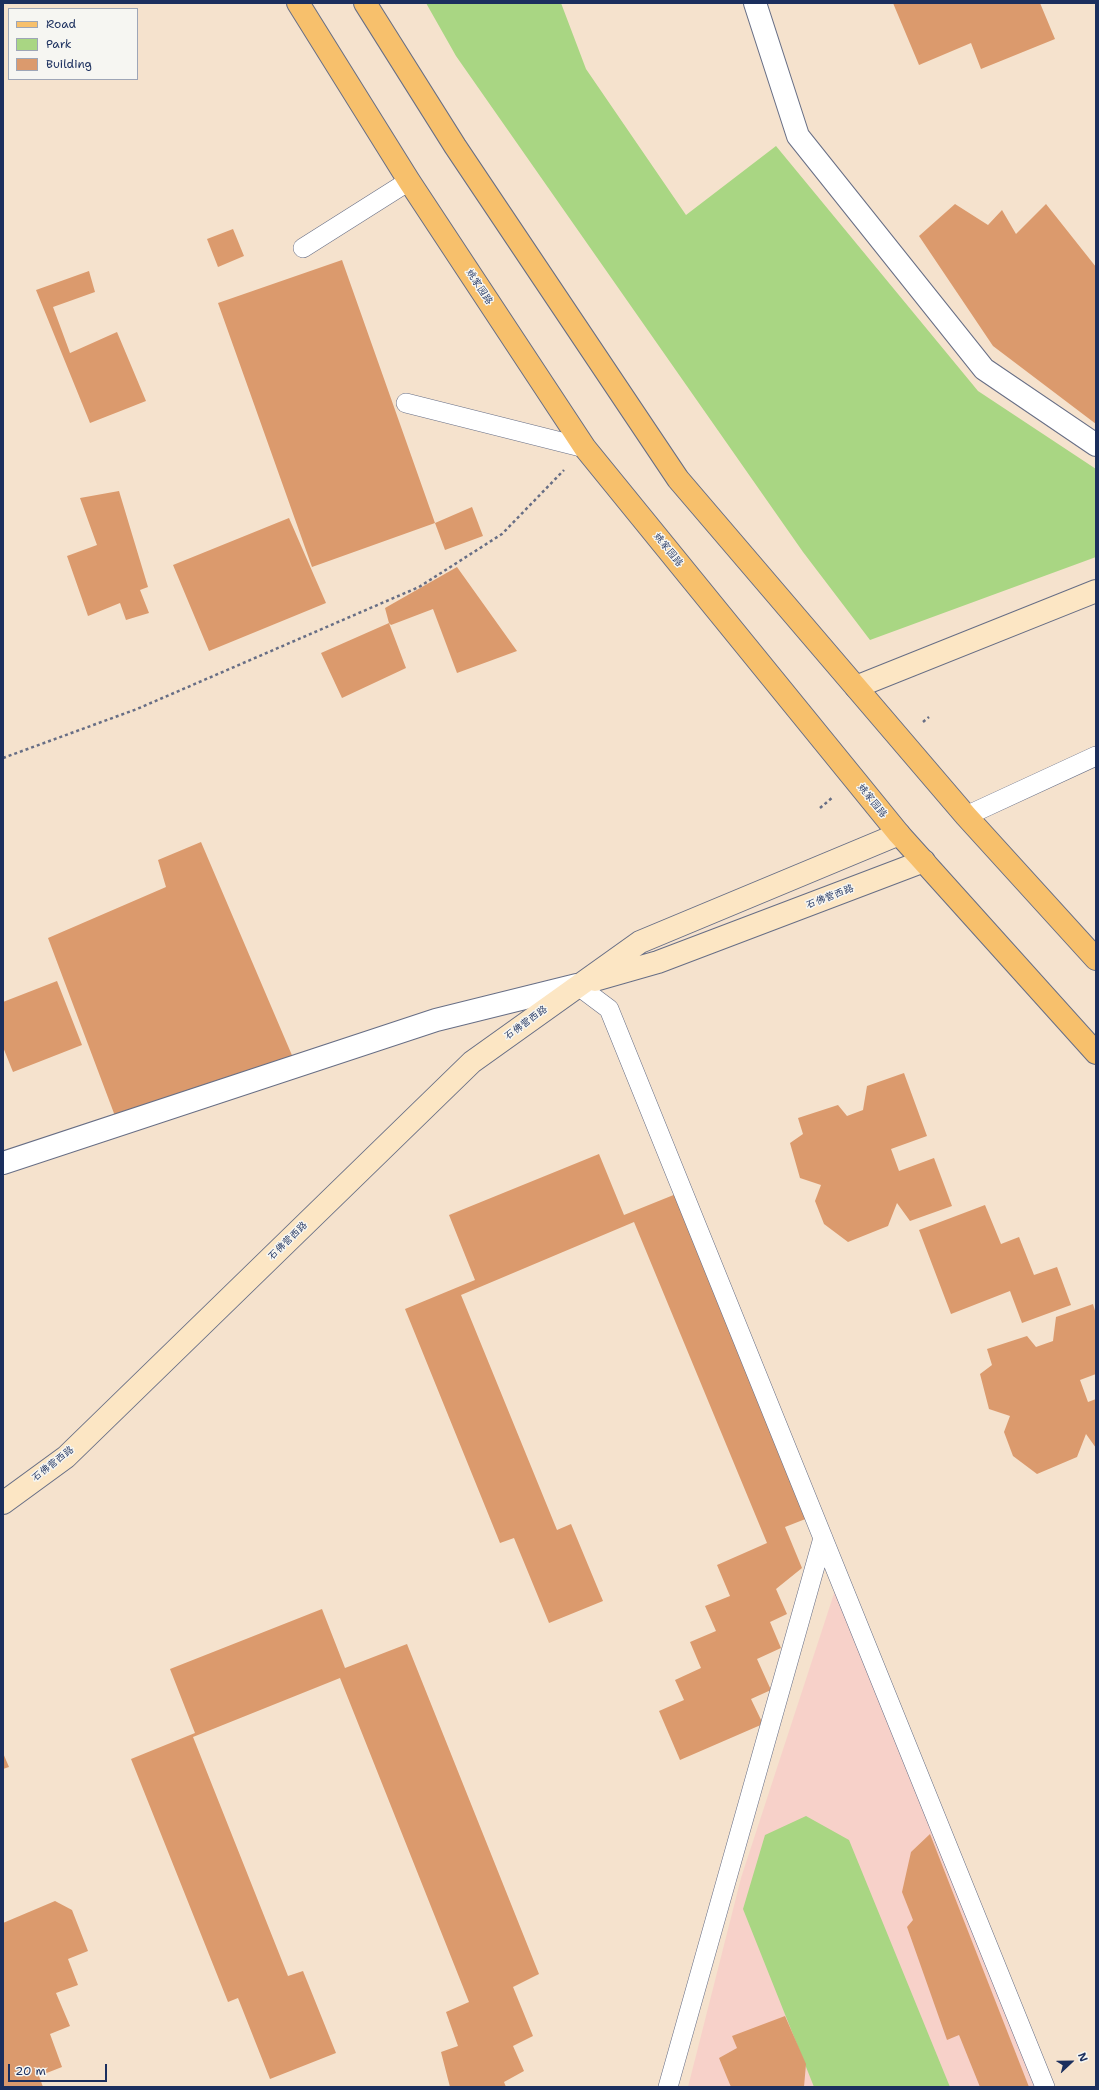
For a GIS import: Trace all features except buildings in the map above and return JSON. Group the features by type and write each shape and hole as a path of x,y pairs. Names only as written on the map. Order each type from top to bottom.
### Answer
{"main road":[{"name":"姚家园路","path":"298,3 409,181 585,448 899,834 1096,1054"},
{"path":"365,3 455,146 678,479 966,816 1096,959"}],"street":[{"path":"755,3 798,136 984,369 1096,445"},
{"path":"856,687 1096,591"},
{"name":"石佛营西路","path":"3,1502 66,1457 472,1062 640,942 899,834"},
{"name":"石佛营西路","path":"577,986 658,962 924,861"},
{"path":"3,1163 436,1020 577,986"}],"lane":[{"path":"303,248 409,181"},
{"path":"406,403 585,448"},
{"path":"966,816 1096,756"},
{"path":"577,986 609,1009 1045,2087"},
{"path":"668,2087 823,1538"}],"path":[{"path":"3,758 137,709 418,587 502,534 585,448"}],"shaded area":[{"path":"843,1566 1045,2087 688,2087 741,1878"}],"green space":[{"path":"426,3 561,3 586,69 686,215 776,146 978,391 1096,469 1096,557 870,640 803,552 456,56"},
{"path":"806,1816 849,1840 950,2087 814,2087 743,1909 765,1835"}]}
